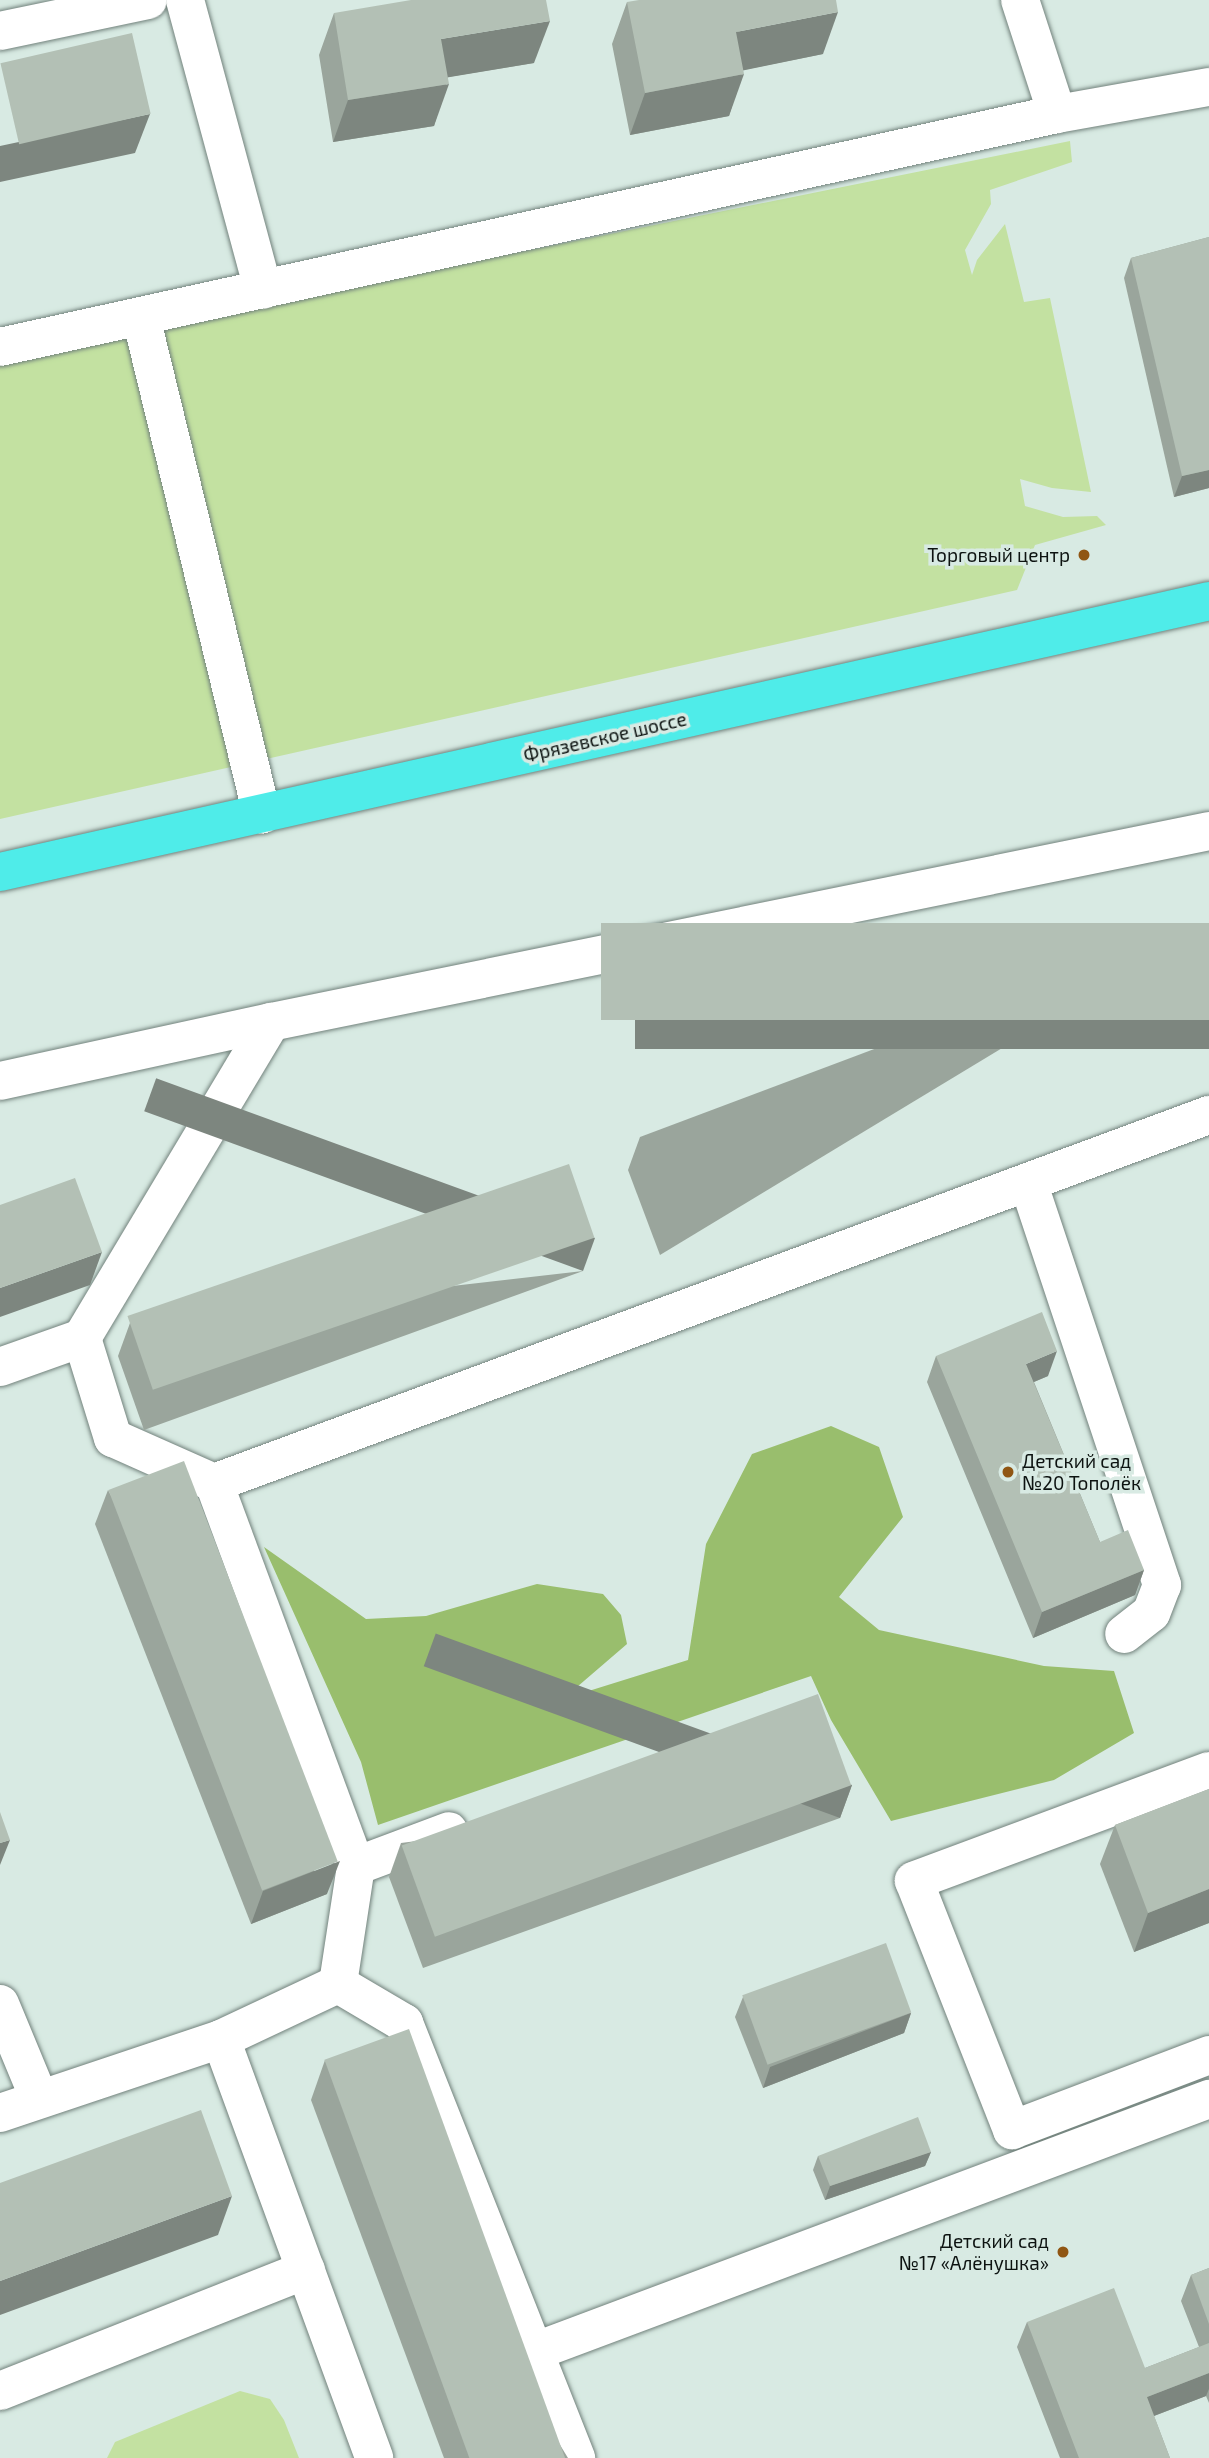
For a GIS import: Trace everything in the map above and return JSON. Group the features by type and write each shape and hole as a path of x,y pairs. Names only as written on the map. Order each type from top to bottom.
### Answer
{"highway":[{"name":"Фрязевское шоссе","path":"0,873 1209,601"}],"street":[{"path":"0,31 73,7 148,0"},
{"path":"185,0 263,290"},
{"path":"1020,0 1058,114"},
{"path":"0,347 1058,114 1209,87"},
{"path":"141,317 262,815"},
{"path":"0,1081 271,1022 1209,831"},
{"path":"0,1367 82,1338 271,1022"},
{"path":"82,1338 113,1438 214,1483 1209,1115"},
{"path":"1028,1182 1162,1585 1151,1613 1124,1634"},
{"path":"214,1483 356,1866 338,1984"},
{"path":"1209,1771 914,1881 1012,2130 1209,2055"},
{"path":"356,1866 486,1818"},
{"path":"0,2113 38,2098 221,2039 338,1984"},
{"path":"338,1984 404,2023 536,2351 576,2458"},
{"path":"0,2004 38,2098"},
{"path":"221,2039 374,2458"},
{"path":"536,2351 1209,2099"},
{"path":"0,2391 306,2270"}],"green space":[{"path":"1070,141 1072,162 990,190 991,204 965,250 972,275 977,260 1005,224 1024,302 1050,298 1091,492 1052,488 1020,479 1025,506 1063,517 1097,516 1106,525 1035,545 1017,590 0,819 0,357"},
{"path":"831,1426 879,1447 903,1517 839,1597 879,1630 1044,1666 1114,1671 1134,1733 1054,1780 891,1821 831,1720 811,1676 378,1825 361,1762 264,1547 366,1619 426,1616 537,1584 603,1594 621,1615 627,1644 563,1699 688,1660 706,1544 752,1454"},
{"path":"240,2391 270,2399 284,2420 299,2458 107,2458 115,2442"}],"building":[{"path":"411,0 546,0 550,21 441,39 449,84 348,100 334,13"},
{"path":"836,0 838,12 736,32 744,74 645,93 627,2"},
{"path":"132,33 151,114 19,144 0,63"},
{"path":"1209,237 1209,470 1182,476 1131,258"},
{"path":"601,923 1209,923 1209,1020 601,1020"},
{"path":"569,1164 594,1238 153,1390 127,1316"},
{"path":"75,1178 102,1252 0,1288 0,1205"},
{"name":"Детский сад №20 Тополёк","path":"1042,1312 1057,1351 1026,1364 1100,1542 1128,1530 1144,1570 1042,1612 936,1356"},
{"path":"184,1461 338,1862 262,1891 108,1490"},
{"path":"818,1694 851,1785 435,1937 402,1846"},
{"path":"1209,1789 1209,1889 1148,1913 1115,1825"},
{"path":"0,1812 10,1840 0,1843"},
{"path":"886,1943 911,2013 768,2065 742,1995"},
{"path":"409,2029 565,2458 469,2458 324,2060"},
{"path":"201,2110 232,2196 0,2281 0,2183"},
{"path":"918,2117 931,2152 830,2186 818,2156"},
{"path":"1209,2268 1209,2324 1191,2275"},
{"path":"1114,2288 1145,2368 1209,2343 1209,2373 1147,2397 1170,2458 1079,2458 1027,2322"}],"place":[{"name":"Торговый центр","path":"1084,555"},
{"name":"Детский сад №20 Тополёк","path":"1008,1472"},
{"name":"Детский сад №17 «Алёнушка»","path":"1063,2252"}]}
